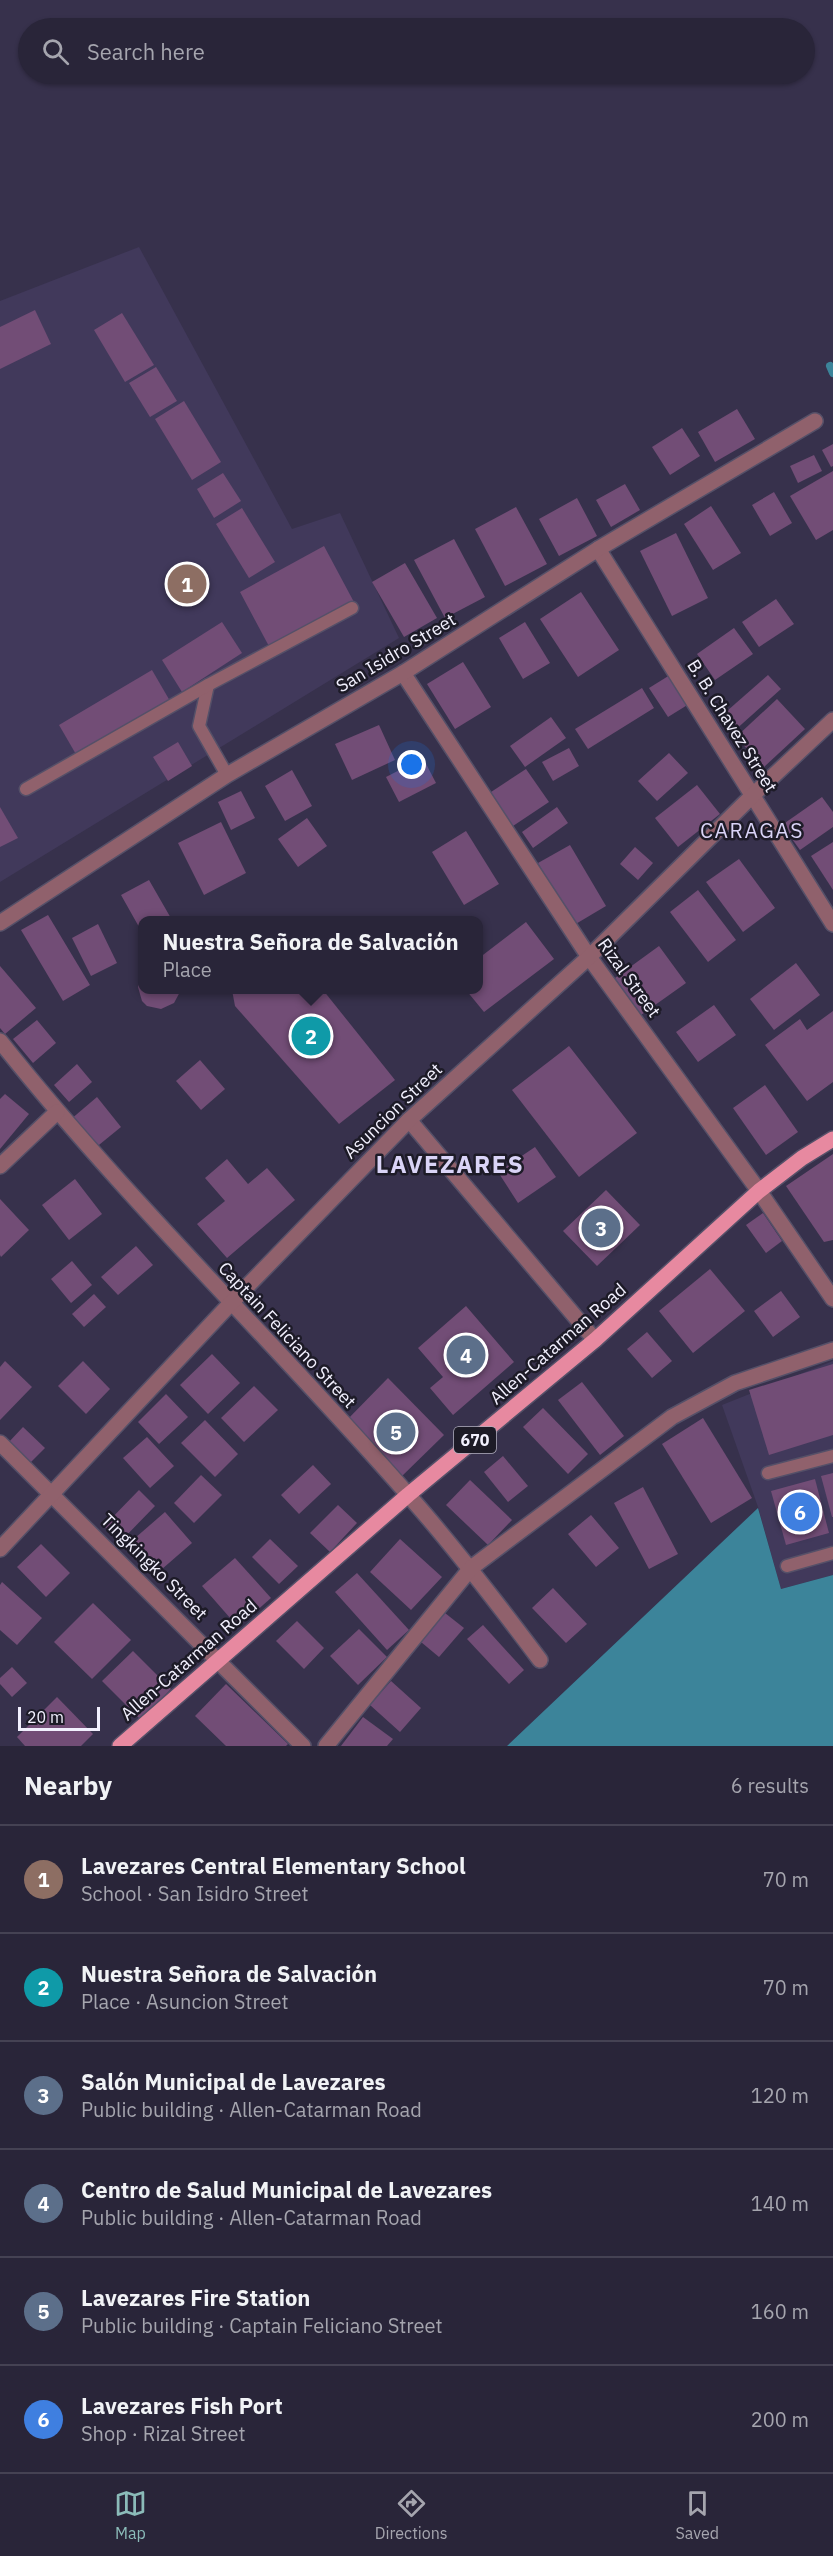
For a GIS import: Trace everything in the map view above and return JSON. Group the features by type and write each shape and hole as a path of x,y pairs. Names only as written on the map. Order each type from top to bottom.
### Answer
{"main road":[{"name":"Allen-Catarman Road","path":"120,1746 408,1495 595,1340 759,1191 802,1158 833,1139"}],"street":[{"name":"San Isidro Street","path":"0,922 227,775 403,673 598,549 815,421"},
{"name":"B. B. Chavez Street","path":"598,549 833,924"},
{"name":"Rizal Street","path":"403,673 589,957 759,1191 833,1299"},
{"name":"Asuncion Street","path":"0,1549 231,1303 409,1120 589,957 753,795 833,720"},
{"name":"Captain Feliciano Street","path":"0,1041 57,1112 408,1495 471,1568 540,1660"},
{"path":"0,1166 57,1112"},
{"path":"409,1120 595,1340"},
{"path":"326,1746 471,1568 672,1417 735,1383 833,1350"},
{"name":"Tingkingko Street","path":"0,1443 303,1746"}],"lane":[{"path":"26,789 208,685 352,608"},
{"path":"208,685 199,726 227,775"},
{"path":"768,1473 833,1456"},
{"path":"787,1566 833,1553"}],"shaded area":[{"path":"139,247 292,529 340,513 399,638 0,882 0,301"},
{"path":"833,1361 833,1575 781,1589 758,1507 722,1405"}],"water":[{"path":"758,1508 781,1589 833,1575 833,1746 507,1746"}],"building":[{"path":"35,310 51,344 0,369 0,327"},
{"path":"122,313 154,365 125,382 94,330"},
{"path":"156,367 177,401 150,417 129,383"},
{"path":"184,401 221,462 192,480 155,419"},
{"path":"737,409 755,439 715,462 698,432"},
{"path":"682,428 700,456 670,475 652,447"},
{"path":"833,444 833,466 831,467 822,450"},
{"path":"814,455 822,471 798,483 790,466"},
{"path":"833,471 833,530 816,540 790,496"},
{"path":"223,473 241,501 214,518 197,489"},
{"path":"625,484 640,510 611,527 596,500"},
{"path":"774,492 792,523 770,536 752,505"},
{"path":"577,498 597,536 559,556 539,519"},
{"path":"711,506 741,553 713,570 684,524"},
{"path":"516,507 547,564 505,586 475,529"},
{"path":"242,508 275,562 249,578 216,524"},
{"path":"676,533 708,598 672,616 640,551"},
{"path":"454,539 485,597 445,618 414,560"},
{"path":"324,546 355,604 271,650 240,592"},
{"path":"405,563 437,618 404,637 372,582"},
{"path":"581,592 619,650 578,677 540,619"},
{"path":"776,599 794,624 759,647 742,622"},
{"path":"222,622 242,653 182,692 162,660"},
{"path":"525,622 550,663 523,679 499,638"},
{"path":"734,628 753,654 715,680 697,654"},
{"path":"463,662 491,707 455,729 427,684"},
{"path":"152,670 170,701 77,756 59,725"},
{"path":"670,675 689,704 668,717 649,688"},
{"path":"768,675 781,689 733,732 719,718"},
{"path":"642,688 654,708 588,749 575,729"},
{"path":"777,699 805,729 764,767 736,737"},
{"path":"551,717 566,738 525,767 510,746"},
{"path":"379,725 395,760 352,780 335,744"},
{"path":"178,742 192,766 168,781 153,757"},
{"path":"569,748 579,766 553,781 542,762"},
{"path":"669,753 688,773 657,801 638,781"},
{"path":"423,758 436,783 399,802 386,777"},
{"path":"526,769 549,802 510,828 488,794"},
{"path":"292,770 312,806 285,821 265,786"},
{"path":"697,785 720,814 678,847 655,818"},
{"path":"241,791 255,818 231,830 218,802"},
{"path":"822,797 833,812 833,827 800,850 782,825"},
{"path":"0,807 18,838 0,847"},
{"path":"557,807 568,823 533,848 522,832"},
{"path":"307,818 327,846 298,867 278,839"},
{"path":"221,822 246,873 204,895 178,843"},
{"path":"466,831 499,884 464,905 432,852"},
{"path":"833,842 833,890 811,856"},
{"path":"570,845 606,906 574,925 538,863"},
{"path":"635,847 653,863 638,880 620,864"},
{"path":"739,859 775,908 743,932 706,882"},
{"path":"149,880 170,916 138,916 138,925 121,895"},
{"path":"698,890 736,940 708,962 670,912"},
{"path":"48,915 90,985 63,1001 21,930"},
{"path":"526,922 554,959 484,1012 469,994 483,994 483,955"},
{"path":"98,924 117,963 91,976 72,938"},
{"path":"659,946 686,983 641,1015 615,978"},
{"path":"796,963 820,995 774,1030 750,999"},
{"path":"0,966 36,1008 5,1034 0,1028"},
{"path":"140,994 179,994 174,1003 161,1009 147,1006"},
{"path":"233,994 326,994 395,1080 339,1124 235,1006"},
{"path":"714,1005 736,1035 698,1062 676,1032"},
{"path":"833,1011 833,1082 807,1101 765,1045 800,1019 807,1030"},
{"path":"37,1020 56,1043 33,1063 13,1039"},
{"path":"569,1046 637,1133 579,1177 512,1090"},
{"path":"200,1060 225,1089 201,1110 176,1081"},
{"path":"77,1064 92,1082 69,1102 54,1085"},
{"path":"765,1085 798,1132 766,1155 733,1108"},
{"path":"5,1094 29,1114 0,1149 0,1099"},
{"path":"97,1097 121,1127 94,1149 70,1120"},
{"path":"535,1147 556,1177 518,1203 498,1172"},
{"path":"833,1154 833,1240 824,1242 786,1186"},
{"path":"227,1159 248,1184 267,1168 295,1200 227,1258 197,1224 225,1201 205,1178"},
{"path":"75,1179 102,1214 69,1240 42,1205"},
{"path":"606,1190 640,1225 597,1266 563,1231"},
{"path":"0,1199 29,1230 1,1257 0,1255"},
{"path":"763,1213 782,1241 766,1253 746,1225"},
{"path":"136,1246 153,1265 118,1295 101,1277"},
{"path":"72,1261 92,1285 71,1303 51,1279"},
{"path":"710,1269 745,1311 693,1353 659,1311"},
{"path":"781,1291 800,1317 773,1337 754,1311"},
{"path":"94,1294 106,1307 84,1327 72,1314"},
{"path":"466,1306 514,1362 453,1415 430,1388 443,1377 418,1348"},
{"path":"647,1332 672,1361 652,1378 627,1349"},
{"path":"212,1354 240,1383 208,1414 180,1385"},
{"path":"5,1361 32,1387 0,1420 0,1367"},
{"path":"83,1361 110,1389 86,1414 58,1386"},
{"path":"833,1364 833,1435 769,1455 749,1390"},
{"path":"388,1378 444,1435 400,1478 344,1423"},
{"path":"582,1382 624,1436 600,1455 558,1400"},
{"path":"254,1386 278,1410 244,1442 221,1418"},
{"path":"166,1394 188,1417 159,1444 138,1422"},
{"path":"543,1408 588,1454 568,1474 523,1427"},
{"path":"703,1418 752,1498 711,1523 662,1444"},
{"path":"205,1420 238,1454 215,1477 181,1443"},
{"path":"23,1427 45,1448 29,1464 8,1443"},
{"path":"147,1437 174,1466 150,1488 123,1458"},
{"path":"503,1456 528,1486 508,1502 484,1472"},
{"path":"313,1465 331,1484 299,1514 281,1495"},
{"path":"833,1473 833,1517 832,1517 821,1476"},
{"path":"201,1475 222,1495 194,1523 174,1503"},
{"path":"815,1479 829,1533 786,1545 771,1491"},
{"path":"470,1480 512,1520 488,1545 446,1505"},
{"path":"643,1487 678,1554 649,1569 614,1503"},
{"path":"139,1490 155,1506 120,1542 104,1526"},
{"path":"338,1505 357,1523 330,1552 310,1533"},
{"path":"165,1512 192,1543 154,1576 127,1545"},
{"path":"591,1515 619,1548 596,1567 568,1534"},
{"path":"270,1539 298,1566 279,1584 252,1557"},
{"path":"400,1539 442,1577 411,1610 370,1572"},
{"path":"41,1544 70,1573 46,1597 17,1567"},
{"path":"235,1558 271,1598 238,1627 202,1586"},
{"path":"357,1573 409,1630 387,1650 335,1592"},
{"path":"2,1582 42,1618 17,1645 0,1630 0,1585"},
{"path":"553,1588 587,1624 566,1643 532,1608"},
{"path":"93,1603 131,1640 92,1679 54,1642"},
{"path":"445,1613 464,1628 439,1657 421,1642"},
{"path":"297,1621 324,1648 304,1669 276,1641"},
{"path":"483,1625 524,1670 509,1684 467,1639"},
{"path":"359,1629 387,1657 358,1685 330,1656"},
{"path":"133,1651 171,1689 141,1720 102,1681"},
{"path":"12,1667 27,1683 12,1697 0,1684 0,1678"},
{"path":"391,1681 421,1708 400,1732 370,1705"},
{"path":"226,1684 288,1744 286,1746 226,1746 195,1716"},
{"path":"57,1697 93,1734 81,1746 25,1746 17,1737"},
{"path":"363,1717 393,1739 387,1746 341,1746"}],"waterway":[{"path":"830,366 833,373"}],"place":[{"name":"Lavezares Central Elementary School","path":"187,584"},
{"name":"Nuestra Señora de Salvación","path":"311,1036"},
{"name":"Salón Municipal de Lavezares","path":"601,1228"},
{"name":"Centro de Salud Municipal de Lavezares","path":"466,1355"},
{"name":"Lavezares Fire Station","path":"396,1432"},
{"name":"Lavezares Fish Port","path":"800,1512"}],"district":[{"name":"CARAGAS","path":"752,831"},
{"name":"LAVEZARES","path":"450,1165"}]}
